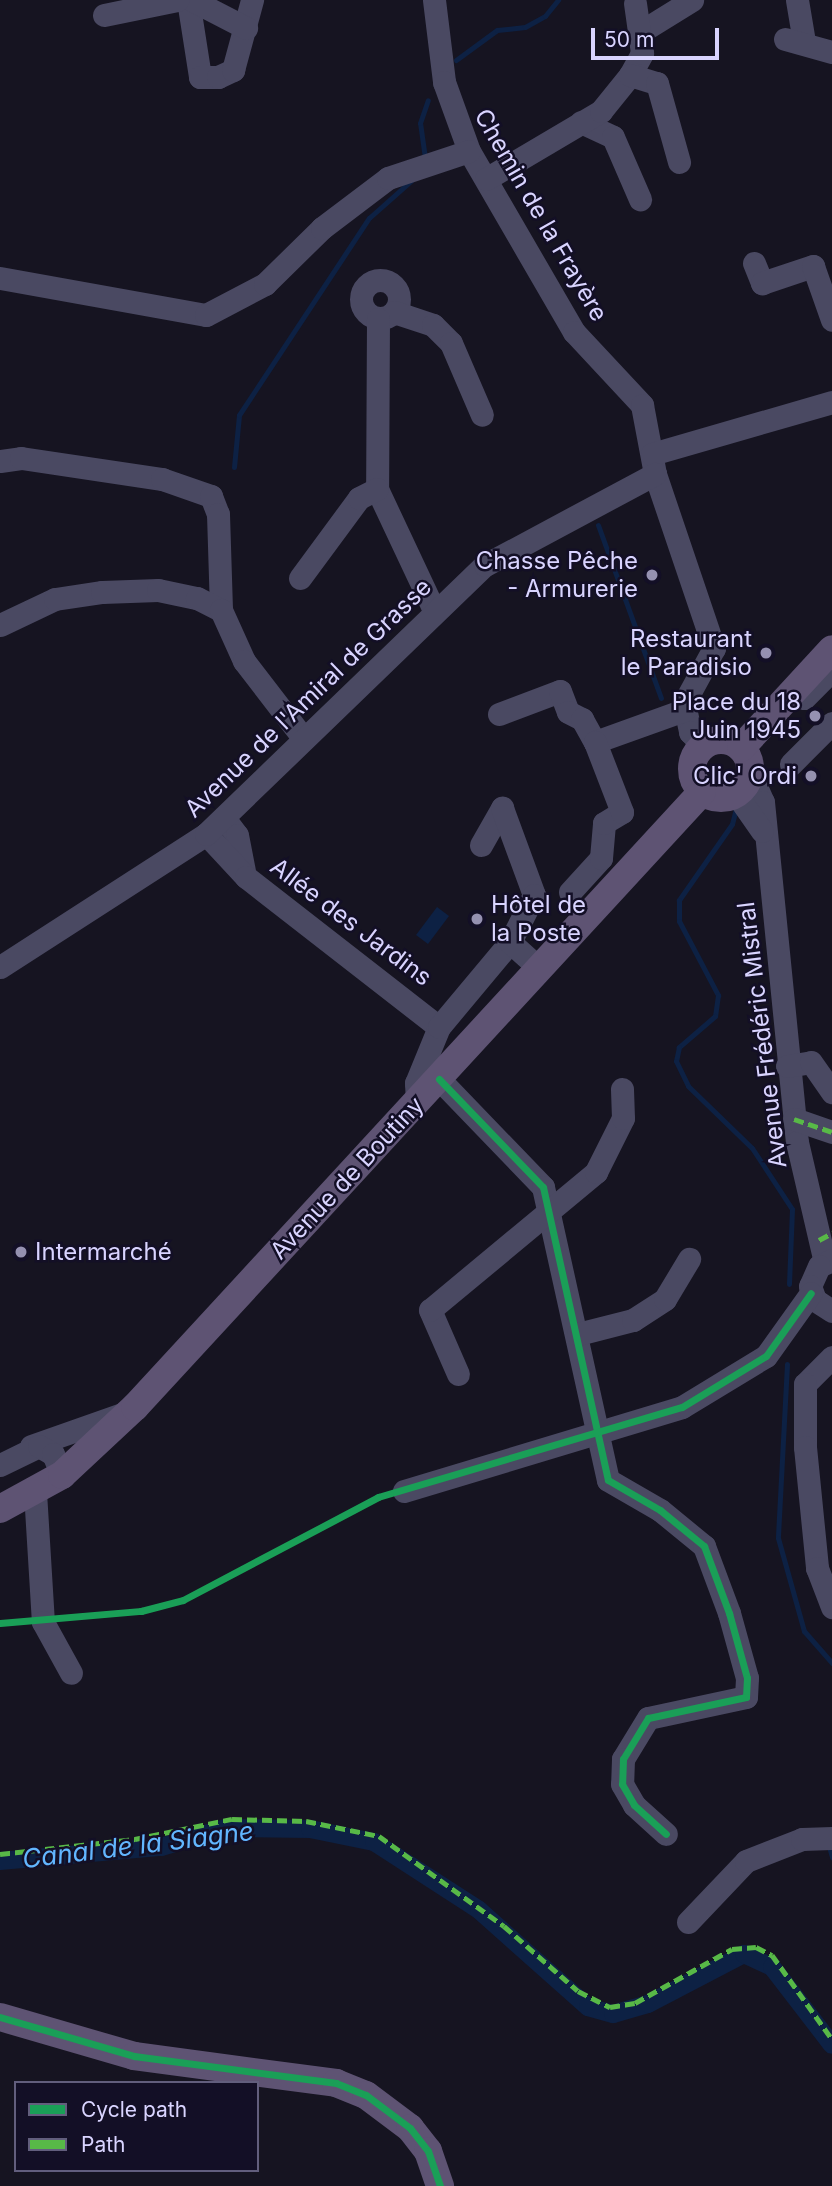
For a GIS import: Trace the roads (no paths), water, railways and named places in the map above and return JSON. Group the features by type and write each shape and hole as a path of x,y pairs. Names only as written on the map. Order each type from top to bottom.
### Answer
{"main road":[{"path":"743,767 722,740 703,746 691,768 702,792 719,798 743,767 832,649"},
{"name":"Avenue de Boutiny","path":"0,1509 62,1475 132,1410 702,792"},
{"path":"0,2017 134,2056 336,2083 366,2095 410,2128 428,2151 440,2186"}],"street":[{"path":"104,15 177,0"},
{"path":"190,0 246,28"},
{"path":"190,0 200,76 233,70 253,0"},
{"name":"Chemin de la Frayère","path":"434,0 444,82 469,151 574,332 642,405 653,464 713,648 684,710"},
{"path":"642,31 692,0"},
{"path":"797,0 794,41 832,52"},
{"path":"485,179 601,111 630,75 642,53 642,31 635,3"},
{"path":"630,75 657,83 679,162"},
{"path":"581,122 613,137 640,198"},
{"path":"0,278 206,315 265,284 322,228 388,178 469,151"},
{"path":"754,263 762,283 813,266 832,320"},
{"path":"435,612 377,489 386,315 433,325 451,343 482,415"},
{"name":"Avenue de l'Amiral de Grasse","path":"0,967 206,834 485,565 653,464 832,402"},
{"path":"0,461 21,458 162,479 211,496 218,514 221,610 243,662 304,739"},
{"path":"300,578 359,498 377,489"},
{"path":"0,625 55,599 102,592 158,590 221,610"},
{"path":"743,767 832,670"},
{"path":"499,714 560,691 568,712 582,719 595,742 622,811 604,823 601,858 570,892"},
{"path":"595,742 684,710 690,732 703,746"},
{"path":"791,764 832,723"},
{"name":"Avenue Frédéric Mistral","path":"743,767 768,842 794,1119 827,1248"},
{"path":"417,1102 416,1083 439,1027 510,942 534,895 502,808 481,845"},
{"name":"Allée des Jardins","path":"224,818 237,835 246,877 439,1027"},
{"path":"206,834 246,877"},
{"path":"510,942 540,969"},
{"path":"466,996 490,1024"},
{"path":"788,1066 811,1062 832,1092"},
{"path":"439,1079 543,1188 552,1210 578,1334 593,1430 608,1480 660,1510 704,1546 747,1678 746,1698 648,1718 623,1759 622,1783 634,1805 666,1834"},
{"path":"458,1374 430,1310 596,1172 614,1145 623,1118 622,1089"},
{"path":"794,1119 832,1132"},
{"path":"404,1491 593,1430 682,1407 743,1376 766,1356 811,1293 814,1272 827,1248"},
{"path":"578,1334 633,1320 665,1300 689,1259"},
{"path":"811,1293 832,1311"},
{"path":"832,1357 806,1384 805,1397 810,1523 817,1568 832,1607"},
{"path":"0,1465 31,1446 132,1410"},
{"path":"31,1446 53,1454 62,1475"},
{"path":"35,1492 43,1622 71,1673"},
{"path":"688,1922 746,1861 802,1839 832,1839"}],"water":[{"path":"437,907 449,916 428,944 416,935"}],"waterway":[{"path":"456,60 497,30 525,27 545,16 558,0"},
{"path":"425,158 420,123 428,100"},
{"path":"234,467 239,415 369,218 412,180"},
{"path":"598,525 661,698"},
{"path":"736,808 732,824 679,900 679,921 718,995 715,1016 679,1047 676,1061 688,1086 752,1148 792,1209 789,1284"},
{"path":"787,1364 778,1538 804,1631 832,1663"},
{"name":"Canal de la Siagne","path":"0,1861 161,1847 226,1828 310,1829 374,1842 479,1910 588,2007 613,2014 648,2004 744,1954 772,1967 832,2045"},
{"path":"828,1843 832,1857"}],"place":[{"name":"Chasse Pêche - Armurerie","path":"652,575"},
{"name":"Restaurant le Paradisio","path":"766,653"},
{"name":"Place du 18 Juin 1945","path":"815,716"},
{"name":"Clic' Ordi","path":"811,776"},
{"name":"Hôtel de la Poste","path":"477,919"},
{"name":"Intermarché","path":"21,1252"}]}
